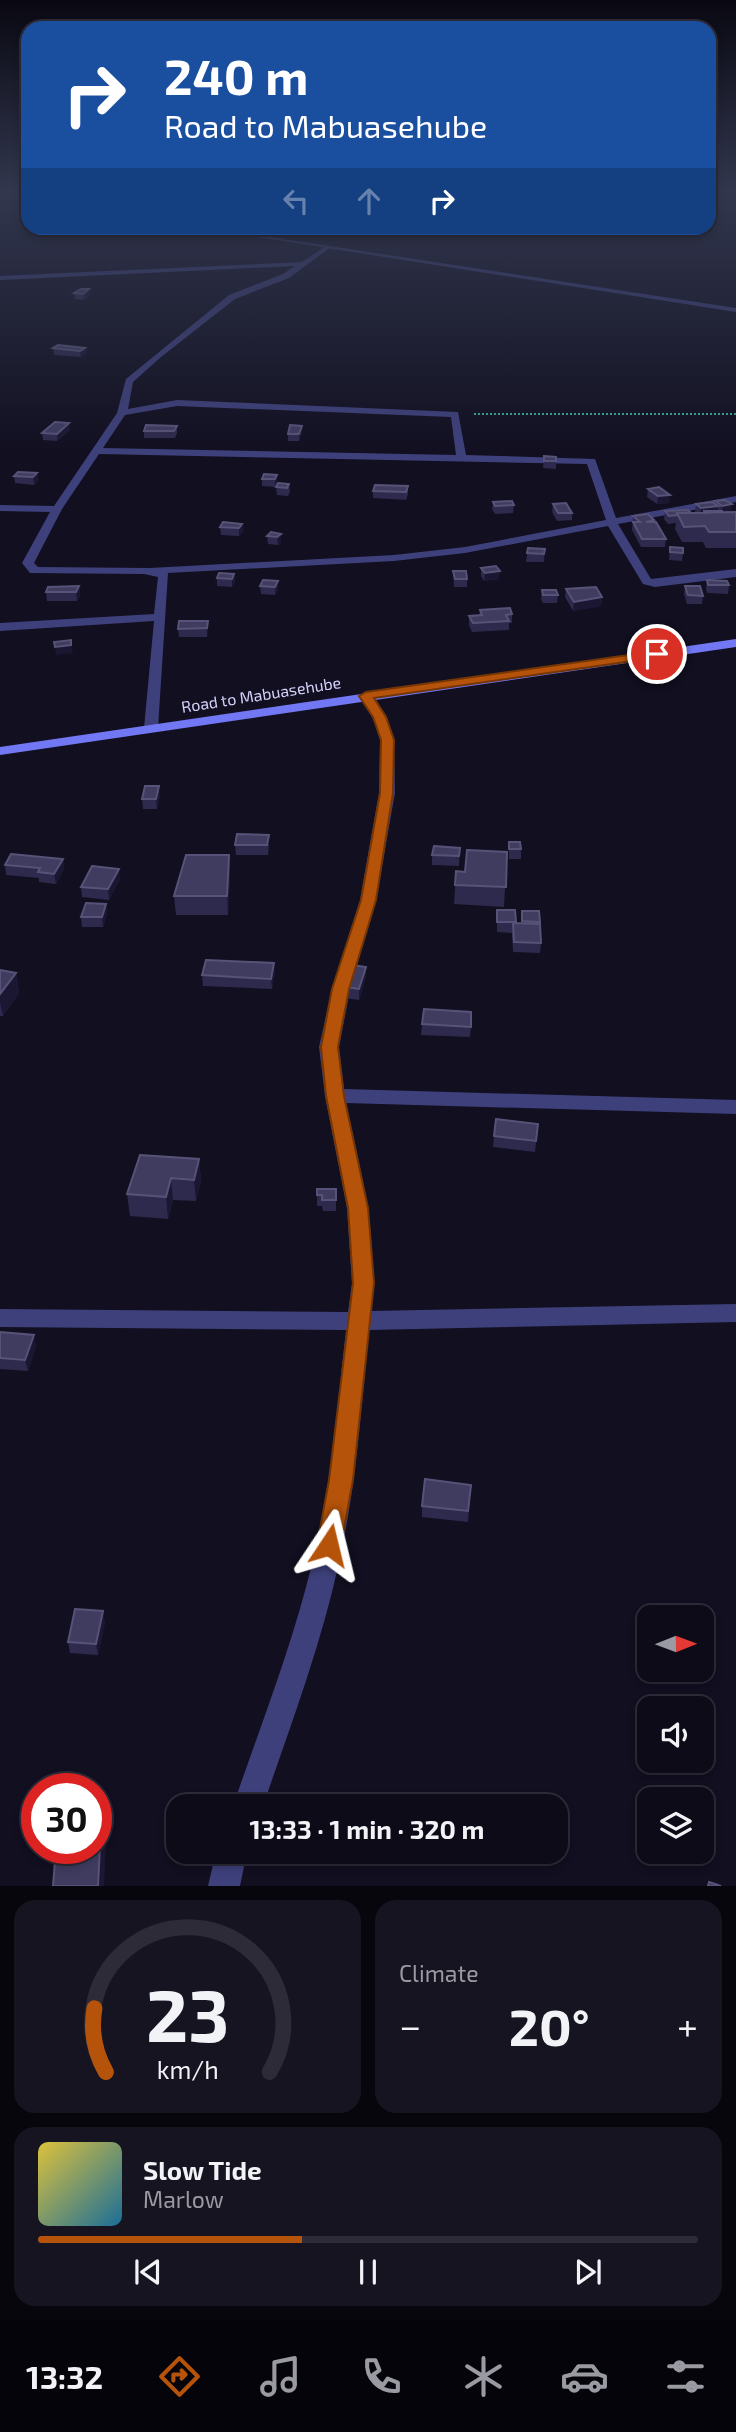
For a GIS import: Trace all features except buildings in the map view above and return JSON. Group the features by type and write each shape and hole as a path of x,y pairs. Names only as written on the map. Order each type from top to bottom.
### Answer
{"main road":[{"name":"Road to Mabuasehube","path":"0,751 736,643"}],"street":[{"path":"280,278 234,296 158,355 127,383 122,413 57,509 30,558 30,567 47,571 154,570 430,554 736,499"},
{"path":"529,278 736,310"},
{"path":"122,413 177,402 455,414 462,459"},
{"path":"97,452 591,461 612,523 648,581 655,583 736,573"},
{"path":"0,508 57,509"},
{"path":"151,729 164,575 154,570"},
{"path":"0,627 160,617"},
{"path":"252,1794 299,1657 325,1567 341,1480 363,1283 358,1208 335,1096 329,1047 341,989 368,900 387,793 387,740 380,717 366,696"},
{"path":"335,1096 736,1108"},
{"path":"0,1318 358,1321 736,1313"},
{"path":"224,1886 229,1864"}],"path":[{"path":"455,414 736,414"}],"route":[{"path":"329,1545 341,1480 363,1283 358,1208 335,1096 329,1047 341,989 368,900 387,793 387,740 380,717 366,696 657,654"}]}
